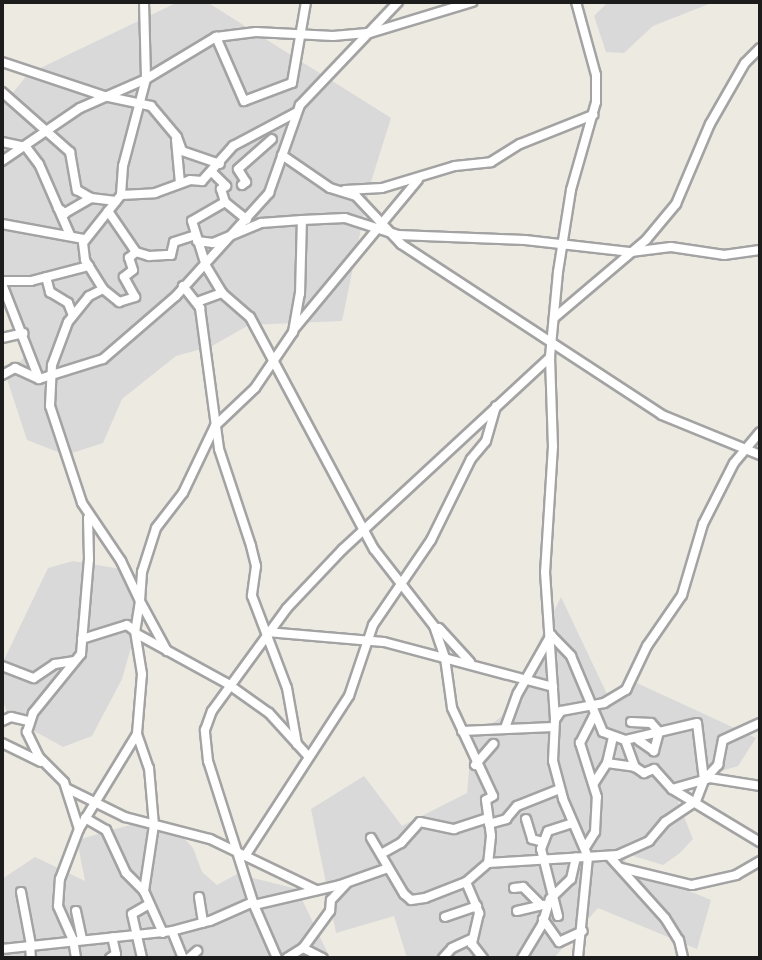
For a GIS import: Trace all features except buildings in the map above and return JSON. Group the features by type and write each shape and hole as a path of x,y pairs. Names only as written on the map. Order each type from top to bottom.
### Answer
{"street":[{"path":"84,239 119,198 123,166 146,79 144,2"},
{"path":"216,37 244,101 292,83 306,2"},
{"path":"2,375 15,368 39,379 55,372 87,365 117,350 206,265 269,193 297,112 325,75 370,33 398,2"},
{"path":"2,162 49,133 80,108 146,79 216,37 256,32 298,36 370,33 472,2"},
{"path":"576,2 596,75 593,114 571,190 551,344 553,455 545,572 551,635 553,761 560,789 586,853"},
{"path":"554,318 631,252 676,204 710,124 745,63 760,48"},
{"path":"2,62 104,96 156,110 177,137 186,154 219,164"},
{"path":"2,92 70,152 77,190 91,198 119,198 155,193 180,183 202,181 233,146 297,112"},
{"path":"342,190 418,180 455,166 491,162 520,144 593,114"},
{"path":"263,130 283,151 330,188 356,196 380,225 401,244 551,344 680,425 760,455"},
{"path":"177,137 180,183"},
{"path":"242,185 246,182 238,169 272,139"},
{"path":"2,142 26,147 39,164 70,235"},
{"path":"212,172 226,186 221,189 225,202 247,220"},
{"path":"144,891 154,825 149,768 137,734 142,674 136,632 142,572 156,528 183,492 215,426 273,363 294,328 418,180"},
{"path":"58,207 65,213 91,198"},
{"path":"225,202 192,221 206,265 222,293 250,317 273,363 291,386 364,531 402,585 471,663"},
{"path":"108,211 136,252"},
{"path":"84,239 89,266 103,289 119,302 135,297 124,277 133,270 129,258 136,252 171,255 174,242 229,237 261,223 345,218 380,225"},
{"path":"294,328 300,293 302,220"},
{"path":"2,224 84,239"},
{"path":"390,232 631,252 671,247 724,255 760,250"},
{"path":"39,379 2,283 46,277 89,266"},
{"path":"46,277 50,292 68,303 72,313"},
{"path":"183,286 197,302 215,426 256,566 252,596 287,688 297,744"},
{"path":"103,289 72,313 52,365 55,372 50,397 53,419 87,514 121,561 167,651"},
{"path":"197,302 222,293"},
{"path":"2,338 23,333"},
{"path":"277,958 254,904 241,854 205,744 212,711 228,684 267,633 364,531 550,358"},
{"path":"241,854 349,696 373,625 402,585 471,459 486,441 496,406"},
{"path":"462,731 554,724 564,710 593,711 626,690 647,646 671,615 690,576 703,524 744,449 760,432"},
{"path":"87,514 89,559 81,654 29,721 29,740 68,789 93,804 154,825 210,839 316,890"},
{"path":"428,615 445,658 450,701 475,765 482,778 488,780 493,796 486,800 489,821 488,863"},
{"path":"82,639 127,625 167,651 228,684 270,713 308,756"},
{"path":"267,633 369,640 471,663 553,687"},
{"path":"505,728 518,693 528,680 551,635"},
{"path":"551,635 571,656 593,711 613,738 638,740 697,723 704,780"},
{"path":"2,666 34,678 55,664 75,660"},
{"path":"578,958 583,931 586,853 595,832 594,783 580,743 593,711"},
{"path":"2,722 11,717 29,721"},
{"path":"631,722 651,723 659,733"},
{"path":"371,838 411,900 466,882 488,863 545,862 576,858 586,853 610,857 649,841 665,822 696,801 704,780 718,765 723,740 760,723"},
{"path":"638,740 654,751 659,733"},
{"path":"78,939 58,906 57,890 79,829 137,734"},
{"path":"594,783 607,764 613,738"},
{"path":"625,740 635,767"},
{"path":"2,743 52,769"},
{"path":"475,765 493,744"},
{"path":"607,764 635,767 645,773 656,771 672,789 696,801 760,842"},
{"path":"672,789 704,780 760,786"},
{"path":"68,789 79,829"},
{"path":"381,854 401,843 420,822 454,829 506,819 517,806 560,789"},
{"path":"85,818 106,830 126,873 144,891 149,904 183,957 197,951"},
{"path":"526,818 532,839 543,842"},
{"path":"558,916 543,842 552,827 573,824"},
{"path":"610,857 665,918 680,940 683,958"},
{"path":"517,911 543,905 571,879 576,858"},
{"path":"621,868 692,885 736,875 760,861"},
{"path":"2,950 78,939 167,932 203,923 254,904 347,883 388,868"},
{"path":"443,958 452,948 471,939 478,928 477,906 466,882"},
{"path":"287,958 303,948 330,911 331,900 347,883"},
{"path":"514,888 523,887 543,905"},
{"path":"21,892 32,958"},
{"path":"198,897 203,923"},
{"path":"142,958 133,913 149,904"},
{"path":"522,958 542,917 543,905"},
{"path":"446,917 477,906"},
{"path":"76,911 76,958"},
{"path":"542,917 559,942 583,931"},
{"path":"110,958 116,954 112,937"},
{"path":"471,939 483,958"},
{"path":"303,948 323,958"}],"shaded area":[{"path":"178,2 207,2 391,118 370,185 342,321 249,325 212,346 176,356 122,399 103,443 66,455 27,440 7,379 30,349 11,320 2,287 2,106 28,74"},
{"path":"608,2 714,2 653,26 624,53 606,52 594,16"},
{"path":"73,561 127,570 139,619 122,679 92,736 63,747 9,717 2,699 2,664 48,568"},
{"path":"561,597 607,694 637,683 756,738 738,766 690,780 678,802 693,839 680,853 663,865 627,854 624,864 711,900 697,949 598,908 554,958 407,958 394,916 336,933 311,809 364,776 402,826 467,793 472,739 502,716"},
{"path":"144,821 175,828 193,848 202,872 217,885 237,874 297,889 330,958 2,958 2,879 35,857 85,881 77,840"}]}
